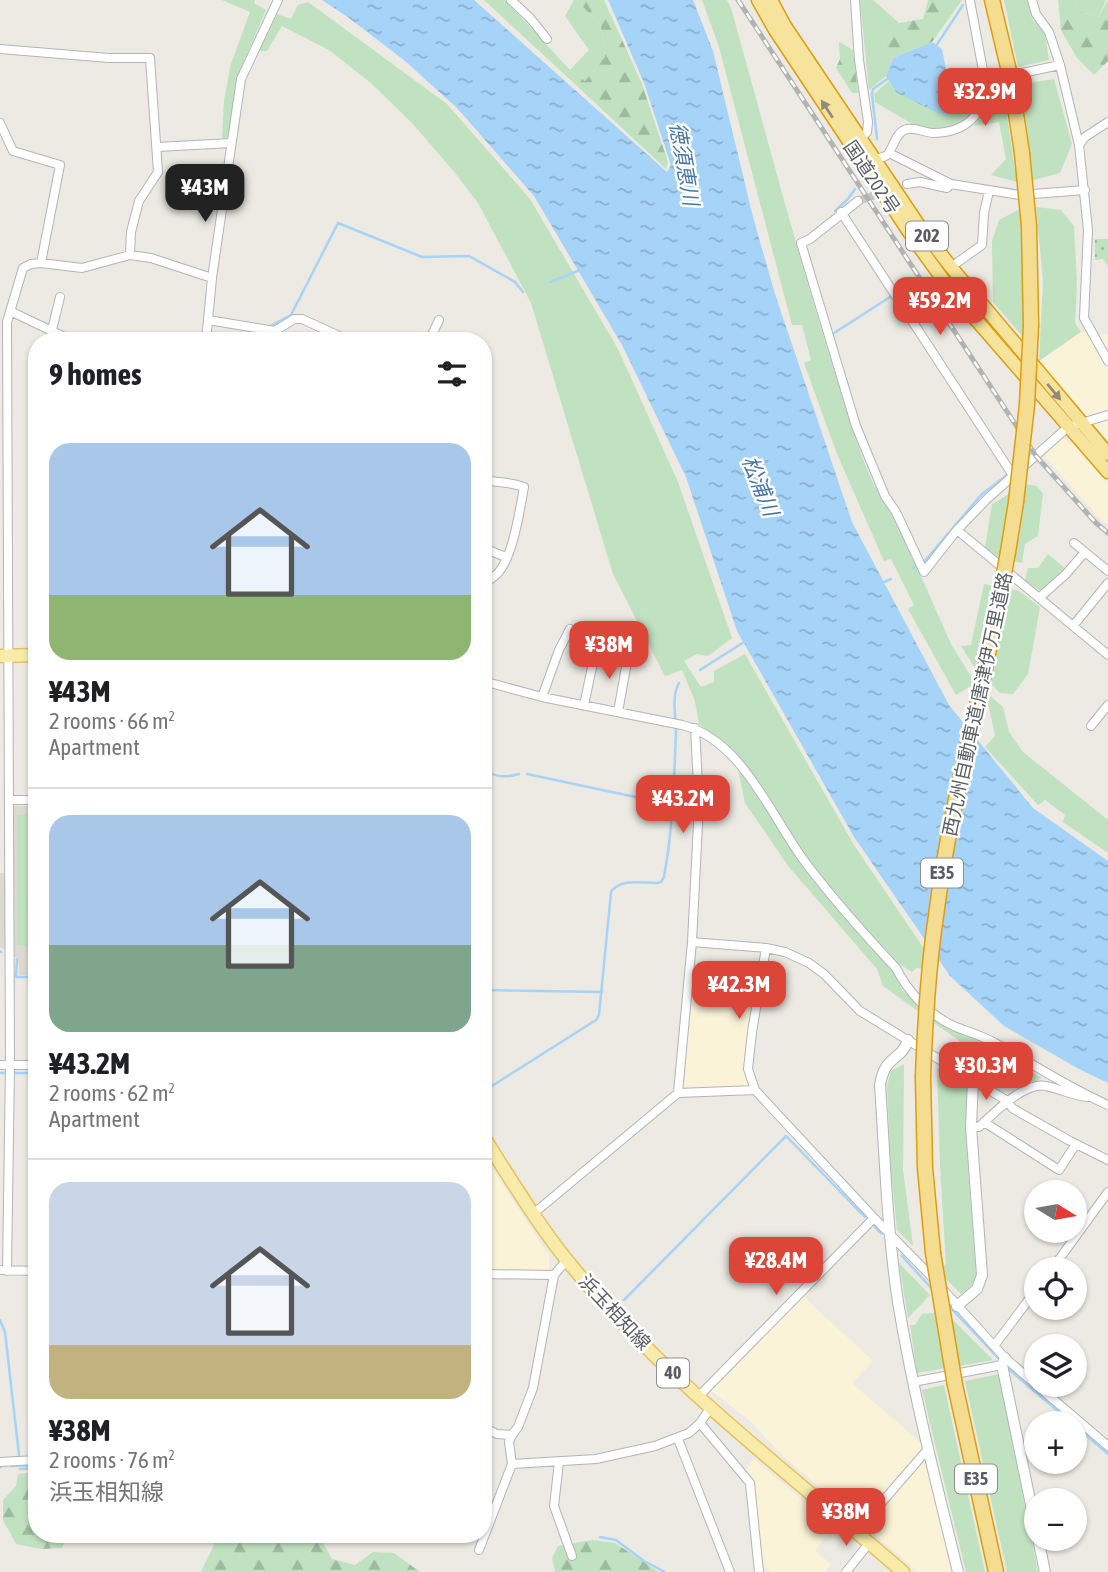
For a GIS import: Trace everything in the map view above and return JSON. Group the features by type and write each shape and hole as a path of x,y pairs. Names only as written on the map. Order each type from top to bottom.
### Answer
{"highway":[{"name":"国道202号","path":"758,0 869,162 952,292 1074,425 1108,454"},
{"name":"国道202号","path":"771,0 785,26 861,139 869,162 1108,472"},
{"name":"西九州自動車道;唐津伊万里道路","path":"992,0 1012,87 1029,226 1031,325 1027,405 1008,552 950,832 936,914 926,1007 923,1076 925,1168 933,1254 955,1385 996,1572"}],"main road":[{"path":"4,656 28,655"},
{"name":"浜玉相知線","path":"492,1150 533,1214 567,1260 638,1339 711,1407 903,1572"}],"street":[{"path":"207,332 212,278 241,79 278,0"},
{"path":"510,0 530,18 547,39"},
{"path":"855,0 859,60 868,122 867,132 861,139"},
{"path":"1032,0 1036,14 1049,32 1060,65 1079,145 1088,230 1084,318 1108,361"},
{"path":"869,162 889,153 901,132 907,129 936,133 970,124 985,93 970,1"},
{"path":"0,49 109,58 150,58 158,172 139,201 131,232 130,255"},
{"path":"985,81 1060,65"},
{"path":"1079,145 1084,137 1108,122"},
{"path":"0,123 13,151 60,165 41,263"},
{"path":"157,147 231,143"},
{"path":"889,153 951,184 1020,195 1085,190"},
{"path":"907,184 920,182 947,188 951,184"},
{"path":"951,267 982,245 984,213 989,191"},
{"path":"858,201 810,239 801,243 856,426 885,496 896,512 924,572 957,530 987,499 1074,425 1108,415"},
{"path":"842,212 1014,477"},
{"path":"28,1271 4,1271 9,800 4,656 9,311 23,268 30,264 82,268 130,255 150,258 212,278"},
{"path":"52,330 60,297"},
{"path":"9,311 56,332"},
{"path":"208,320 275,331 294,319 302,319 330,332"},
{"path":"433,332 439,320"},
{"path":"492,482 506,481 524,486 515,533 499,573 492,578"},
{"path":"957,530 1107,652"},
{"path":"1074,543 1108,571"},
{"path":"492,552 506,557"},
{"path":"1039,598 1066,574 1084,552"},
{"path":"1073,626 1108,583"},
{"path":"542,697 559,650 570,629"},
{"path":"618,712 628,656"},
{"path":"584,705 594,658"},
{"path":"492,683 704,732 751,777 806,865 896,968 905,985 918,1000 945,1021 994,1042 1108,1105"},
{"path":"1091,726 1108,705"},
{"path":"678,1093 692,942 699,804 695,728"},
{"path":"9,800 28,800"},
{"path":"692,942 766,948 785,952 808,963 824,974 860,1011 1009,1102 1012,1108 1108,1160"},
{"path":"766,948 748,1069 755,1090 994,1346 1004,1362 1108,1446"},
{"path":"908,1040 903,1052 884,1068 880,1085 890,1233 898,1301 913,1381 958,1572"},
{"path":"7,1069 28,1066"},
{"path":"957,1306 977,1289 982,1275 971,1127 973,1080"},
{"path":"971,1127 979,1127 1025,1089 1038,1084 1075,1096 1091,1098"},
{"path":"533,1214 678,1093 755,1090"},
{"path":"984,1122 1059,1170 1076,1144"},
{"path":"1061,1257 1108,1192"},
{"path":"699,1396 874,1218"},
{"path":"492,1516 512,1464 509,1442 518,1427 533,1388 554,1275 567,1260"},
{"path":"492,1275 554,1275"},
{"path":"994,1346 1024,1306"},
{"path":"913,1381 1004,1362"},
{"path":"1004,1362 1028,1488"},
{"path":"512,1464 596,1459 678,1439 700,1423 711,1407"},
{"path":"700,1423 750,1483 759,1572"},
{"path":"492,1432 512,1435"},
{"path":"678,1439 730,1572"},
{"path":"857,1531 928,1449"},
{"path":"0,1462 28,1460"},
{"path":"559,1462 554,1506 572,1556"},
{"path":"846,1572 870,1542"},
{"path":"479,1550 482,1543"},
{"path":"1041,1551 1045,1572"}],"shaded area":[{"path":"1081,332 1108,335 1108,441 1039,361"},
{"path":"1061,437 1074,445 1108,484 1108,525 1043,454"},
{"path":"13,806 28,806 28,975 19,975 18,957 14,957"},
{"path":"0,873 7,873 7,949 0,948"},
{"path":"685,981 757,988 745,1075 752,1093 680,1095"},
{"path":"492,1168 549,1255 549,1271 492,1271"},
{"path":"802,1295 873,1361 852,1383 922,1444 952,1572 918,1572 783,1456 749,1420 710,1390"},
{"path":"754,1459 833,1526 815,1551 831,1564 825,1572 772,1572 760,1564 745,1471"}],"green space":[{"path":"222,0 255,0 254,3 266,10 237,77 228,138 222,139 224,100 231,64 250,12"},
{"path":"484,0 505,0 570,70 589,50 565,16 574,0 577,0 601,27 605,57 585,81 570,71 563,73"},
{"path":"577,0 604,0 642,84 668,162 666,169 563,73 570,71 585,81 605,57 601,27"},
{"path":"702,0 727,0 731,8 826,345 856,439 876,488 893,513 951,644 975,683 1003,707 1009,732 1023,752 1108,820 1108,853 1063,822 1065,815 1045,800 1038,805 985,747 995,736 989,707 969,687 956,695 908,609 914,605 891,559 884,561 837,454 804,363 811,360 802,325 792,325 719,47"},
{"path":"860,0 873,0 899,23 882,45 893,58 886,76 869,90"},
{"path":"928,0 962,0 932,42 893,58 882,45 899,23 923,19"},
{"path":"1004,0 1027,0 1032,19 1045,34 1049,60 1018,67"},
{"path":"1058,0 1077,0 1076,10 1098,17 1108,0 1108,61 1094,75 1077,58 1061,30"},
{"path":"1077,0 1106,0 1098,17 1076,10"},
{"path":"308,2 447,104 530,199 618,349 678,482 732,638 708,656 697,654 684,661 701,687 714,682 714,671 745,654 854,845 939,971 916,968 912,972 896,962 891,968 903,991 950,1029 978,1039 1042,1078 1032,1083 984,1051 976,1053 883,986 877,969 789,867 745,803 735,754 699,724 695,701 682,670 665,676 613,574 531,303 478,203 412,123 372,84 329,50 282,26 267,51 258,51 277,14 291,19 298,5"},
{"path":"839,42 853,50 858,93 852,93 836,68 840,59"},
{"path":"1054,79 1072,144 1060,173 1033,180 1022,84"},
{"path":"889,81 896,92 963,114 971,110 969,121 933,131 914,125 875,102 874,94"},
{"path":"1003,90 1017,182 991,175 1006,159 999,122 974,126 986,101"},
{"path":"1036,207 1061,210 1074,226 1077,283 1075,323 1081,332 1039,361 1043,281"},
{"path":"1020,209 1025,339 993,302 992,241 999,220"},
{"path":"1095,239 1108,239 1108,267 1103,259 1095,260"},
{"path":"1025,484 1037,486 1043,494 1038,536 1025,544 1022,563 1014,561"},
{"path":"1009,494 999,558 985,547 992,504"},
{"path":"1048,554 1066,569 1042,592 1025,580 1028,568 1038,568"},
{"path":"984,584 993,586 975,668 961,646 971,645"},
{"path":"1011,589 1019,591 1040,607 1028,674 1013,694 1000,693 990,683"},
{"path":"17,815 28,815 28,945 17,945"},
{"path":"904,1064 903,1170 913,1246 897,1230 891,1170 887,1086 891,1071"},
{"path":"937,1068 969,1082 965,1128 976,1275 972,1285 961,1294 939,1272 946,1264"},
{"path":"899,1263 930,1295 908,1318"},
{"path":"945,1312 993,1360 917,1373 910,1325 915,1325 922,1314"},
{"path":"999,1374 1024,1501 1024,1551 1034,1551 1038,1572 1007,1572 965,1381"},
{"path":"944,1385 985,1572 966,1572 922,1390"},
{"path":"28,1473 28,1543 64,1543 62,1548 41,1549 16,1544 3,1520 3,1500 16,1486 18,1474"},
{"path":"592,1540 615,1543 659,1572 555,1572 552,1558 558,1546"},
{"path":"213,1543 323,1543 332,1559 355,1565 373,1552 394,1553 420,1572 201,1572"}],"water":[{"path":"322,0 474,0 667,172 671,165 644,83 608,0 693,0 713,51 753,217 775,294 852,522 949,705 1033,808 1108,861 1108,1083 1004,1026 950,976 854,837 737,631 686,477 622,345 534,196 457,108 405,61"},
{"path":"932,42 942,49 951,94 973,98 971,110 963,114 939,114 896,92 886,76 893,58"}],"waterway":[{"path":"936,46 963,5"},
{"path":"877,139 873,89 890,77"},
{"path":"835,211 855,189"},
{"path":"272,325 291,315 338,223 422,257 469,256 515,282 523,292"},
{"path":"550,282 580,270"},
{"path":"898,292 912,283"},
{"path":"831,335 890,297"},
{"path":"913,568 924,562 981,495 1007,475"},
{"path":"882,583 891,579"},
{"path":"700,670 744,642"},
{"path":"492,1086 596,1020 599,1015 611,892 626,883 657,883 664,877 673,804 675,700 679,683"},
{"path":"492,774 519,774"},
{"path":"527,774 673,805"},
{"path":"17,959 16,977 28,977"},
{"path":"492,990 602,992"},
{"path":"0,1073 28,1073"},
{"path":"624,1300 786,1136 865,1217"},
{"path":"875,1227 881,1233"},
{"path":"902,1256 933,1290"},
{"path":"948,1305 1001,1361"},
{"path":"0,1320 5,1332 19,1455"},
{"path":"1005,1366 1058,1411"},
{"path":"1087,1436 1108,1454"},
{"path":"11,1466 28,1465"},
{"path":"20,1469 28,1469"},
{"path":"600,1537 616,1540 644,1561 665,1572"}],"tunnel":[{"path":"858,201 907,184"}],"railway":[{"path":"738,0 1036,456 1108,533"}],"water label":[{"name":"徳須恵川","path":"684,164"},
{"name":"松浦川","path":"760,486"}]}
